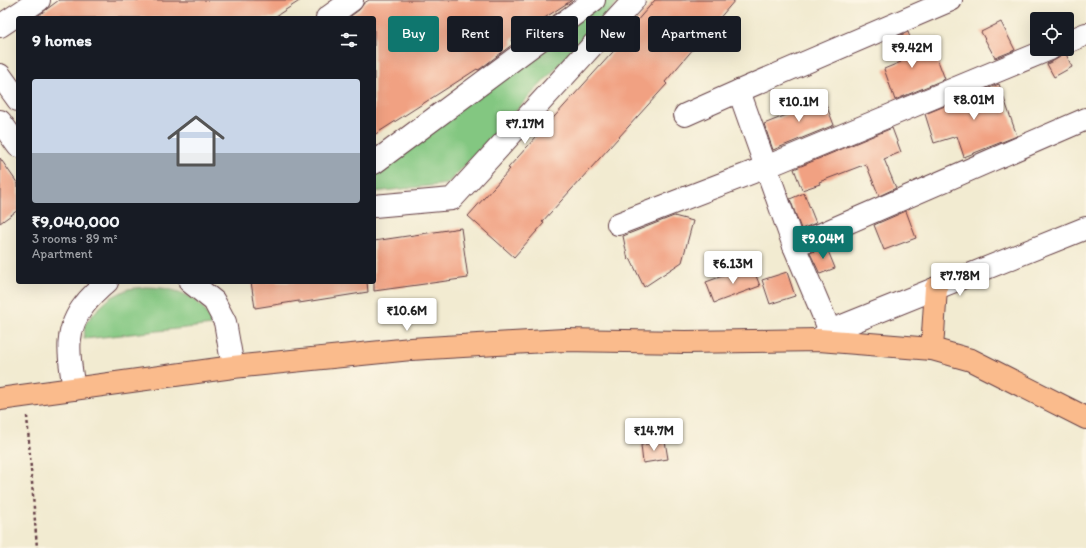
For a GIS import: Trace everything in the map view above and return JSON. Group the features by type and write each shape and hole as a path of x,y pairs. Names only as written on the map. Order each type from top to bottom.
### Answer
{"main road":[{"path":"932,349 936,288"},
{"path":"0,399 233,367 411,349 564,340 685,342 824,335 932,349 971,360 1086,418"}],"street":[{"path":"0,26 40,0"},
{"path":"330,16 352,0"},
{"path":"376,162 594,0"},
{"path":"376,206 452,199 634,0"},
{"path":"685,115 951,0"},
{"path":"1074,39 1086,34"},
{"path":"618,224 766,167 1033,56"},
{"path":"0,75 16,97"},
{"path":"739,91 824,335 1086,228"},
{"path":"794,246 1086,119"},
{"path":"0,120 16,143"},
{"path":"74,389 68,350 72,324 85,304 105,284"},
{"path":"193,284 214,301 225,322 233,367"}],"path":[{"path":"25,396 37,548"}],"green space":[{"path":"597,0 620,0 605,16 586,16 586,36 578,45 578,16 575,16"},
{"path":"525,52 571,52 447,184 376,192 376,159"},
{"path":"145,287 168,289 190,297 202,307 213,325 84,339 85,324 110,298 128,289"}],"building":[{"path":"59,0 301,0 276,16 38,16"},
{"path":"369,0 572,0 548,16 511,16 511,46 503,52 503,16 447,16 447,52 502,52 480,69 477,69 376,134 376,16 351,16 359,10 364,3"},
{"path":"655,0 735,0 721,16 648,16 648,52 691,52 665,82 667,84 542,222 544,223 514,257 468,216 510,169 508,168 613,52 640,52 640,17"},
{"path":"1001,22 1015,50 995,58 981,32"},
{"path":"908,32 918,59 935,53 945,79 895,100 884,69 901,62 892,39"},
{"path":"1067,56 1072,67 1054,77 1047,64 1060,57"},
{"path":"999,84 1017,136 964,157 957,136 934,143 925,114"},
{"path":"823,97 834,125 773,150 764,124 789,114 788,110"},
{"path":"892,128 901,152 884,159 896,188 879,196 866,164 819,182 820,184 802,190 794,169"},
{"path":"0,158 16,181 16,211 0,223"},
{"path":"804,193 816,223 801,229 790,199"},
{"path":"906,211 916,238 884,250 874,225"},
{"path":"674,216 693,221 682,262 644,287 630,258 628,260 623,236"},
{"path":"461,228 468,278 374,291 374,284 376,284 376,241"},
{"path":"826,246 835,268 820,274 810,253"},
{"path":"753,268 760,286 714,303 706,282 739,270 739,272"},
{"path":"787,272 795,296 770,304 762,280"},
{"path":"251,284 367,284 368,292 299,303 299,301 255,308"},
{"path":"665,441 668,459 643,463 641,445"}]}
